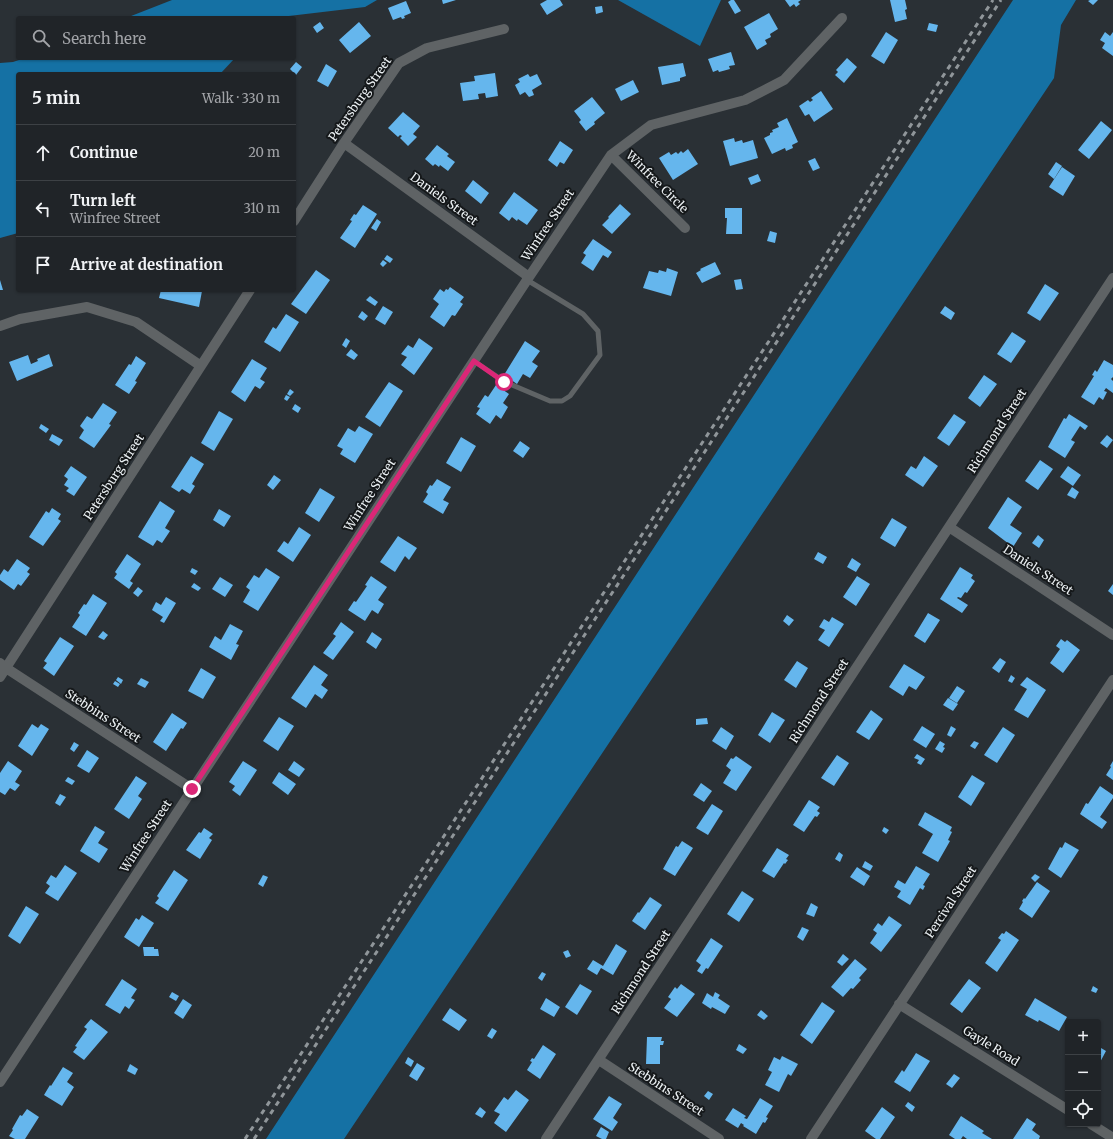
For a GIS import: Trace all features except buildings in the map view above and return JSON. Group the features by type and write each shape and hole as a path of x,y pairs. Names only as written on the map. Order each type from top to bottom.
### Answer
{"street":[{"name":"Winfree Street","path":"0,1082 528,278 611,155 651,125 745,100 784,80 842,18"},
{"name":"Petersburg Street","path":"296,218 344,143 399,63 427,48 504,29"},
{"name":"Daniels Street","path":"344,143 528,278"},
{"name":"Winfree Circle","path":"611,155 685,228"},
{"name":"Richmond Street","path":"546,1139 1113,278"},
{"name":"Petersburg Street","path":"2,670 249,292"},
{"path":"0,326 20,319 87,308 136,322 201,366"},
{"name":"Daniels Street","path":"949,527 1113,635"},
{"name":"Stebbins Street","path":"2,670 192,789"},
{"name":"Percival Street","path":"811,1139 1113,680"},
{"name":"Gayle Road","path":"899,1004 1065,1108"},
{"name":"Stebbins Street","path":"598,1060 719,1139"},
{"path":"1096,1127 1113,1138"}],"lane":[{"path":"474,361 504,382 550,401 562,401 570,396 600,355 598,331 583,314 528,278"}],"shaded area":[{"path":"172,0 377,0 365,7 289,16 131,16"},
{"path":"618,0 721,0 700,46"},
{"path":"1013,0 1076,0 1061,25 1054,78 344,1139 266,1139"},
{"path":"19,60 233,60 222,72 16,72 16,234 0,238 0,63"}],"railway":[{"path":"245,1139 993,0"},
{"path":"254,1139 1001,0"}],"route":[{"path":"192,789 474,361 504,382"}]}
